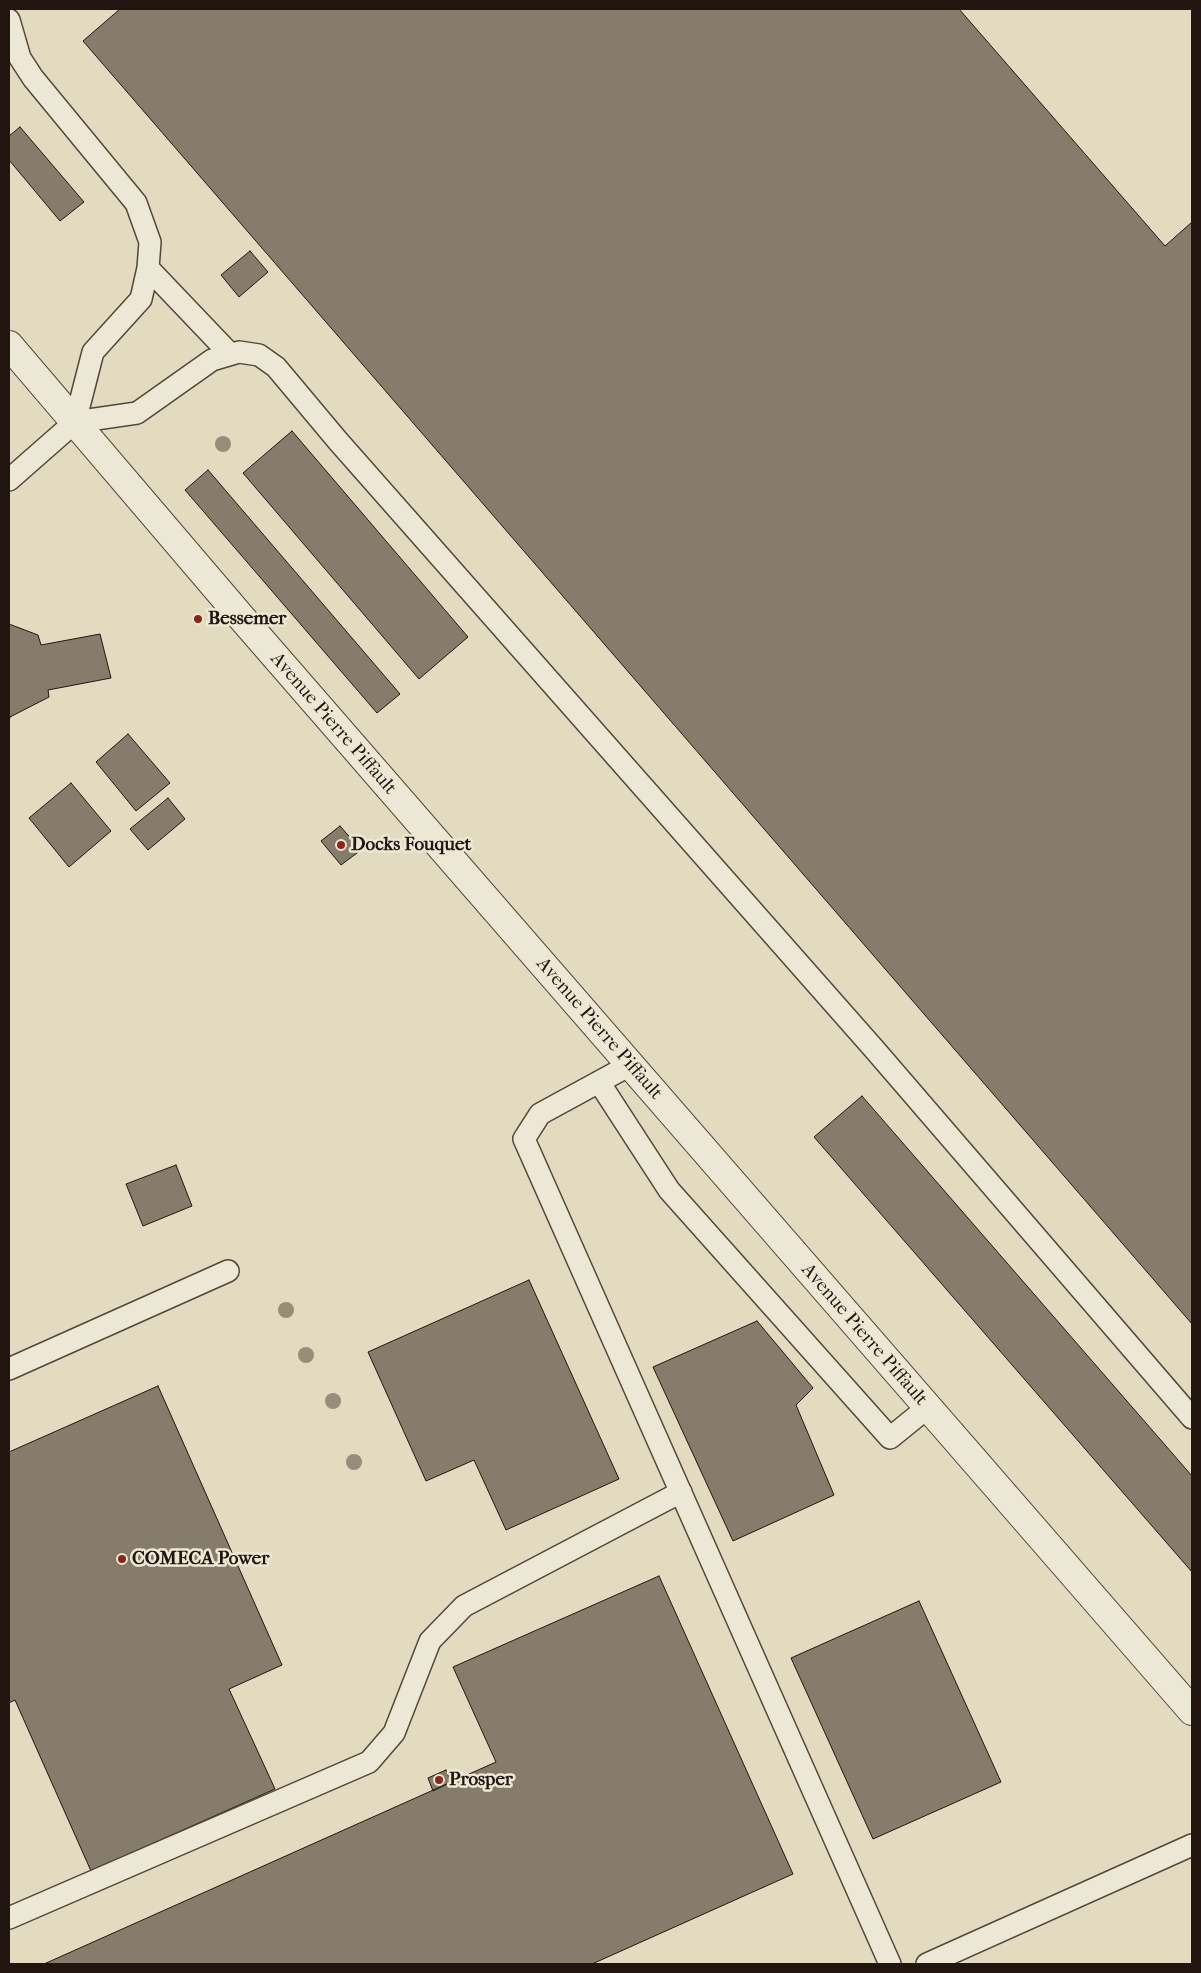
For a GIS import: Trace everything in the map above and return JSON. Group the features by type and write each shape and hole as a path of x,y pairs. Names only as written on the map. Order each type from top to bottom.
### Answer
{"street":[{"name":"Avenue Pierre Piffault","path":"9,345 241,617 1192,1711"}],"lane":[{"path":"9,20 20,58 33,78 136,202 150,242 148,268 141,299 93,352 76,422"},
{"path":"148,268 230,354"},
{"path":"9,480 76,422 137,413 212,360 230,354 259,356 276,367 338,441 869,1043 1192,1418"},
{"path":"630,1065 540,1114 524,1139 890,1964"},
{"path":"599,1082 669,1190 890,1438 927,1408"},
{"path":"9,1369 228,1271"},
{"path":"9,1918 368,1762 394,1733 430,1641 464,1606 681,1492"},
{"path":"927,1964 1192,1845"}],"building":[{"path":"120,9 959,9 1165,246 1192,222 1192,1324 83,41"},
{"path":"20,127 84,202 60,221 9,160 9,136"},
{"path":"250,251 268,272 239,297 221,275"},
{"path":"292,431 468,637 419,679 243,473"},
{"path":"208,470 400,694 377,713 185,490"},
{"path":"9,624 38,635 41,645 100,634 111,678 48,690 49,697 10,717 9,721"},
{"path":"128,734 170,783 136,811 96,762"},
{"path":"71,783 111,831 69,867 29,818"},
{"path":"168,798 185,819 148,850 130,829"},
{"name":"Docks Fouquet","path":"340,826 361,850 341,865 321,841"},
{"path":"862,1096 1192,1476 1192,1572 814,1137"},
{"path":"176,1165 192,1206 143,1226 126,1184"},
{"path":"529,1280 619,1479 506,1530 474,1460 426,1481 368,1352"},
{"path":"757,1321 813,1388 796,1405 834,1495 733,1541 653,1367"},
{"name":"COMECA Power","path":"158,1386 282,1665 229,1689 275,1789 91,1871 15,1700 9,1703 9,1452"},
{"path":"659,1576 793,1874 592,1964 44,1964 496,1762 453,1667"},
{"path":"919,1601 1001,1782 873,1839 791,1658"},
{"name":"Prosper","path":"446,1770 451,1782 433,1791 428,1778"}],"place":[{"name":"Bessemer","path":"198,619"},
{"name":"Docks Fouquet","path":"341,845"},
{"name":"COMECA Power","path":"122,1559"},
{"name":"Prosper","path":"439,1780"}]}
